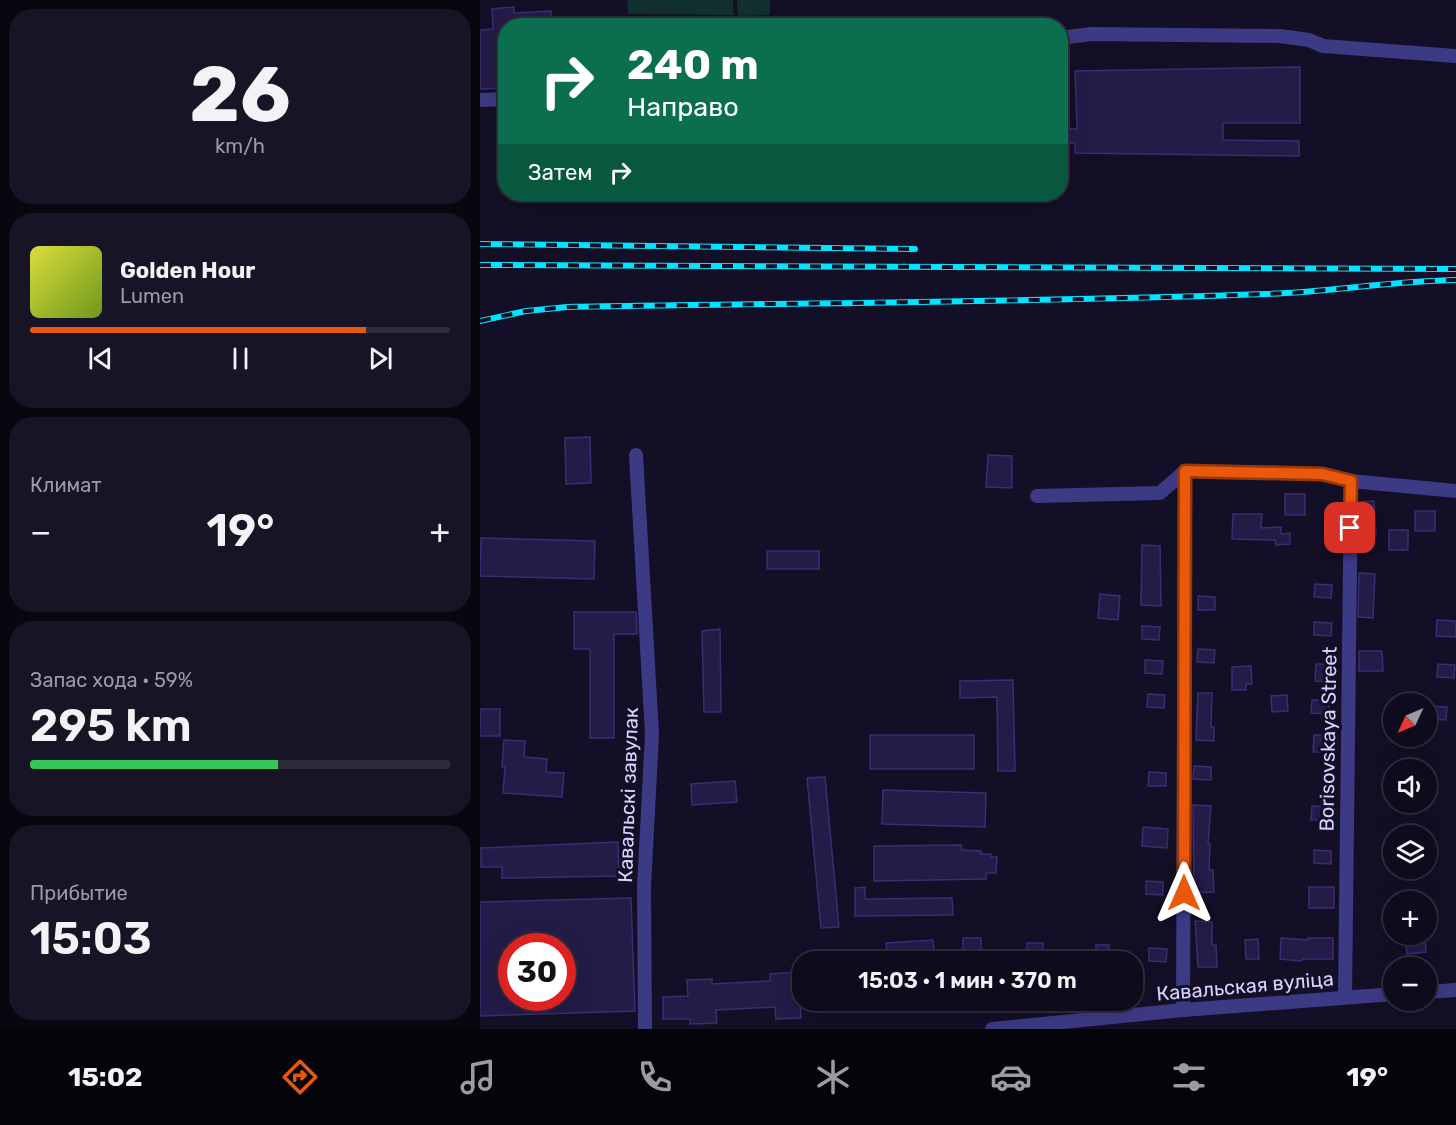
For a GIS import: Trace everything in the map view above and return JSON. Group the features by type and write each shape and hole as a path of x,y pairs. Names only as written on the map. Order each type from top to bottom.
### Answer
{"street":[{"path":"1068,37 1091,34 1280,36 1309,40 1323,46 1456,56"},
{"path":"480,100 498,99"},
{"name":"Кавальскі завулак","path":"636,454 652,734 644,887 645,1029"},
{"path":"1183,1010 1185,471"},
{"path":"1037,496 1160,493 1185,471 1322,474 1351,481 1456,491"},
{"name":"Borisovskaya Street","path":"1345,997 1351,481"},
{"path":"1437,991 1456,990"},
{"name":"Кавальская вуліца","path":"992,1029 1183,1010 1383,995"}],"green space":[{"path":"627,0 733,0 734,15 628,14"},
{"path":"737,0 770,0 770,15 738,16"}],"building":[{"path":"514,7 514,13 551,11 551,18 498,18 498,88 480,89 480,30 493,29 492,9"},
{"path":"1300,67 1300,123 1223,123 1223,140 1299,141 1299,156 1075,153 1075,143 1068,143 1068,128 1077,129 1075,71"},
{"path":"590,437 591,483 566,484 565,438"},
{"path":"988,455 1012,456 1012,488 986,487"},
{"path":"1285,494 1305,494 1305,515 1285,515"},
{"path":"1374,501 1376,536 1359,536 1360,502"},
{"path":"1415,511 1435,511 1435,531 1415,531"},
{"path":"1233,514 1262,514 1261,528 1281,527 1281,534 1290,533 1290,544 1276,545 1275,540 1232,539"},
{"path":"1389,530 1408,530 1408,550 1389,550"},
{"path":"481,538 595,541 594,579 480,576"},
{"path":"1142,545 1160,546 1161,606 1141,605"},
{"path":"767,551 819,551 819,569 767,569"},
{"path":"1359,573 1375,574 1373,618 1358,617"},
{"path":"1315,584 1332,585 1331,598 1314,597"},
{"path":"1100,594 1120,596 1118,620 1098,618"},
{"path":"1198,596 1215,597 1215,610 1198,610"},
{"path":"574,612 636,612 637,634 614,634 614,738 590,738 590,649 574,649"},
{"path":"1437,620 1456,621 1456,637 1436,636"},
{"path":"1314,622 1332,623 1331,636 1314,635"},
{"path":"1142,626 1160,627 1159,640 1142,639"},
{"path":"720,629 721,712 704,712 702,631"},
{"path":"1198,649 1215,650 1214,663 1197,662"},
{"path":"1359,651 1382,651 1383,671 1359,671"},
{"path":"1145,660 1163,661 1162,674 1145,673"},
{"path":"1316,664 1329,664 1328,682 1315,681"},
{"path":"1438,664 1455,665 1454,678 1437,677"},
{"path":"1251,666 1252,684 1246,684 1246,690 1232,690 1232,667"},
{"path":"1013,680 1015,771 998,771 997,697 960,698 960,681"},
{"path":"1198,693 1212,693 1211,727 1214,727 1214,741 1196,740"},
{"path":"1148,694 1165,695 1164,708 1147,707"},
{"path":"1287,695 1288,711 1272,712 1271,696"},
{"path":"1312,700 1329,701 1329,714 1311,713"},
{"path":"1437,706 1447,707 1446,720 1437,719"},
{"path":"480,709 500,709 500,736 480,736"},
{"path":"870,735 974,735 974,769 870,769"},
{"path":"1314,735 1327,735 1327,752 1313,752"},
{"path":"504,740 525,741 524,757 547,759 546,772 564,773 562,797 503,793"},
{"path":"1194,766 1211,767 1211,780 1193,779"},
{"path":"1149,772 1166,773 1166,786 1148,786"},
{"path":"825,777 839,927 821,928 807,778"},
{"path":"735,781 737,802 692,805 691,784"},
{"path":"883,790 986,793 985,827 882,824"},
{"path":"1193,805 1211,806 1208,843 1210,844 1209,870 1213,870 1214,892 1194,893"},
{"path":"1312,806 1329,807 1329,820 1311,820"},
{"path":"1143,827 1168,829 1167,848 1142,846"},
{"path":"618,842 619,876 502,878 502,867 481,867 481,848"},
{"path":"961,845 962,850 981,851 981,854 991,854 991,857 997,857 996,873 986,873 986,879 874,881 874,846"},
{"path":"1314,850 1331,851 1331,864 1314,863"},
{"path":"1146,881 1163,882 1163,895 1146,894"},
{"path":"865,887 865,899 952,898 953,915 855,916 855,888"},
{"path":"1309,887 1334,887 1334,908 1309,908"},
{"path":"631,898 635,1011 480,1016 480,902"},
{"path":"1195,921 1212,922 1212,945 1216,945 1217,967 1198,967"},
{"path":"963,938 981,938 981,951 963,951"},
{"path":"1281,938 1308,940 1308,938 1333,938 1333,959 1303,959 1302,961 1280,959"},
{"path":"1258,939 1259,959 1246,959 1245,940"},
{"path":"933,940 934,951 887,951 886,943"},
{"path":"1027,943 1043,943 1043,951 1027,951"},
{"path":"1096,945 1109,945 1109,951 1096,951"},
{"path":"1406,945 1426,945 1426,952 1407,954"},
{"path":"1149,948 1167,949 1166,962 1149,961"},
{"path":"792,972 792,1011 801,1011 801,1018 776,1019 775,1007 716,1010 717,1023 690,1024 690,1019 663,1019 663,997 688,996 687,980 712,979 712,984 770,981 770,974"}],"railway":[{"path":"480,244 915,249"},
{"path":"480,265 1456,269"},
{"path":"480,321 526,311 567,307 1179,297 1290,293 1456,280"}],"route":[{"path":"1184,893 1185,471 1322,474 1351,481 1350,528"}]}
